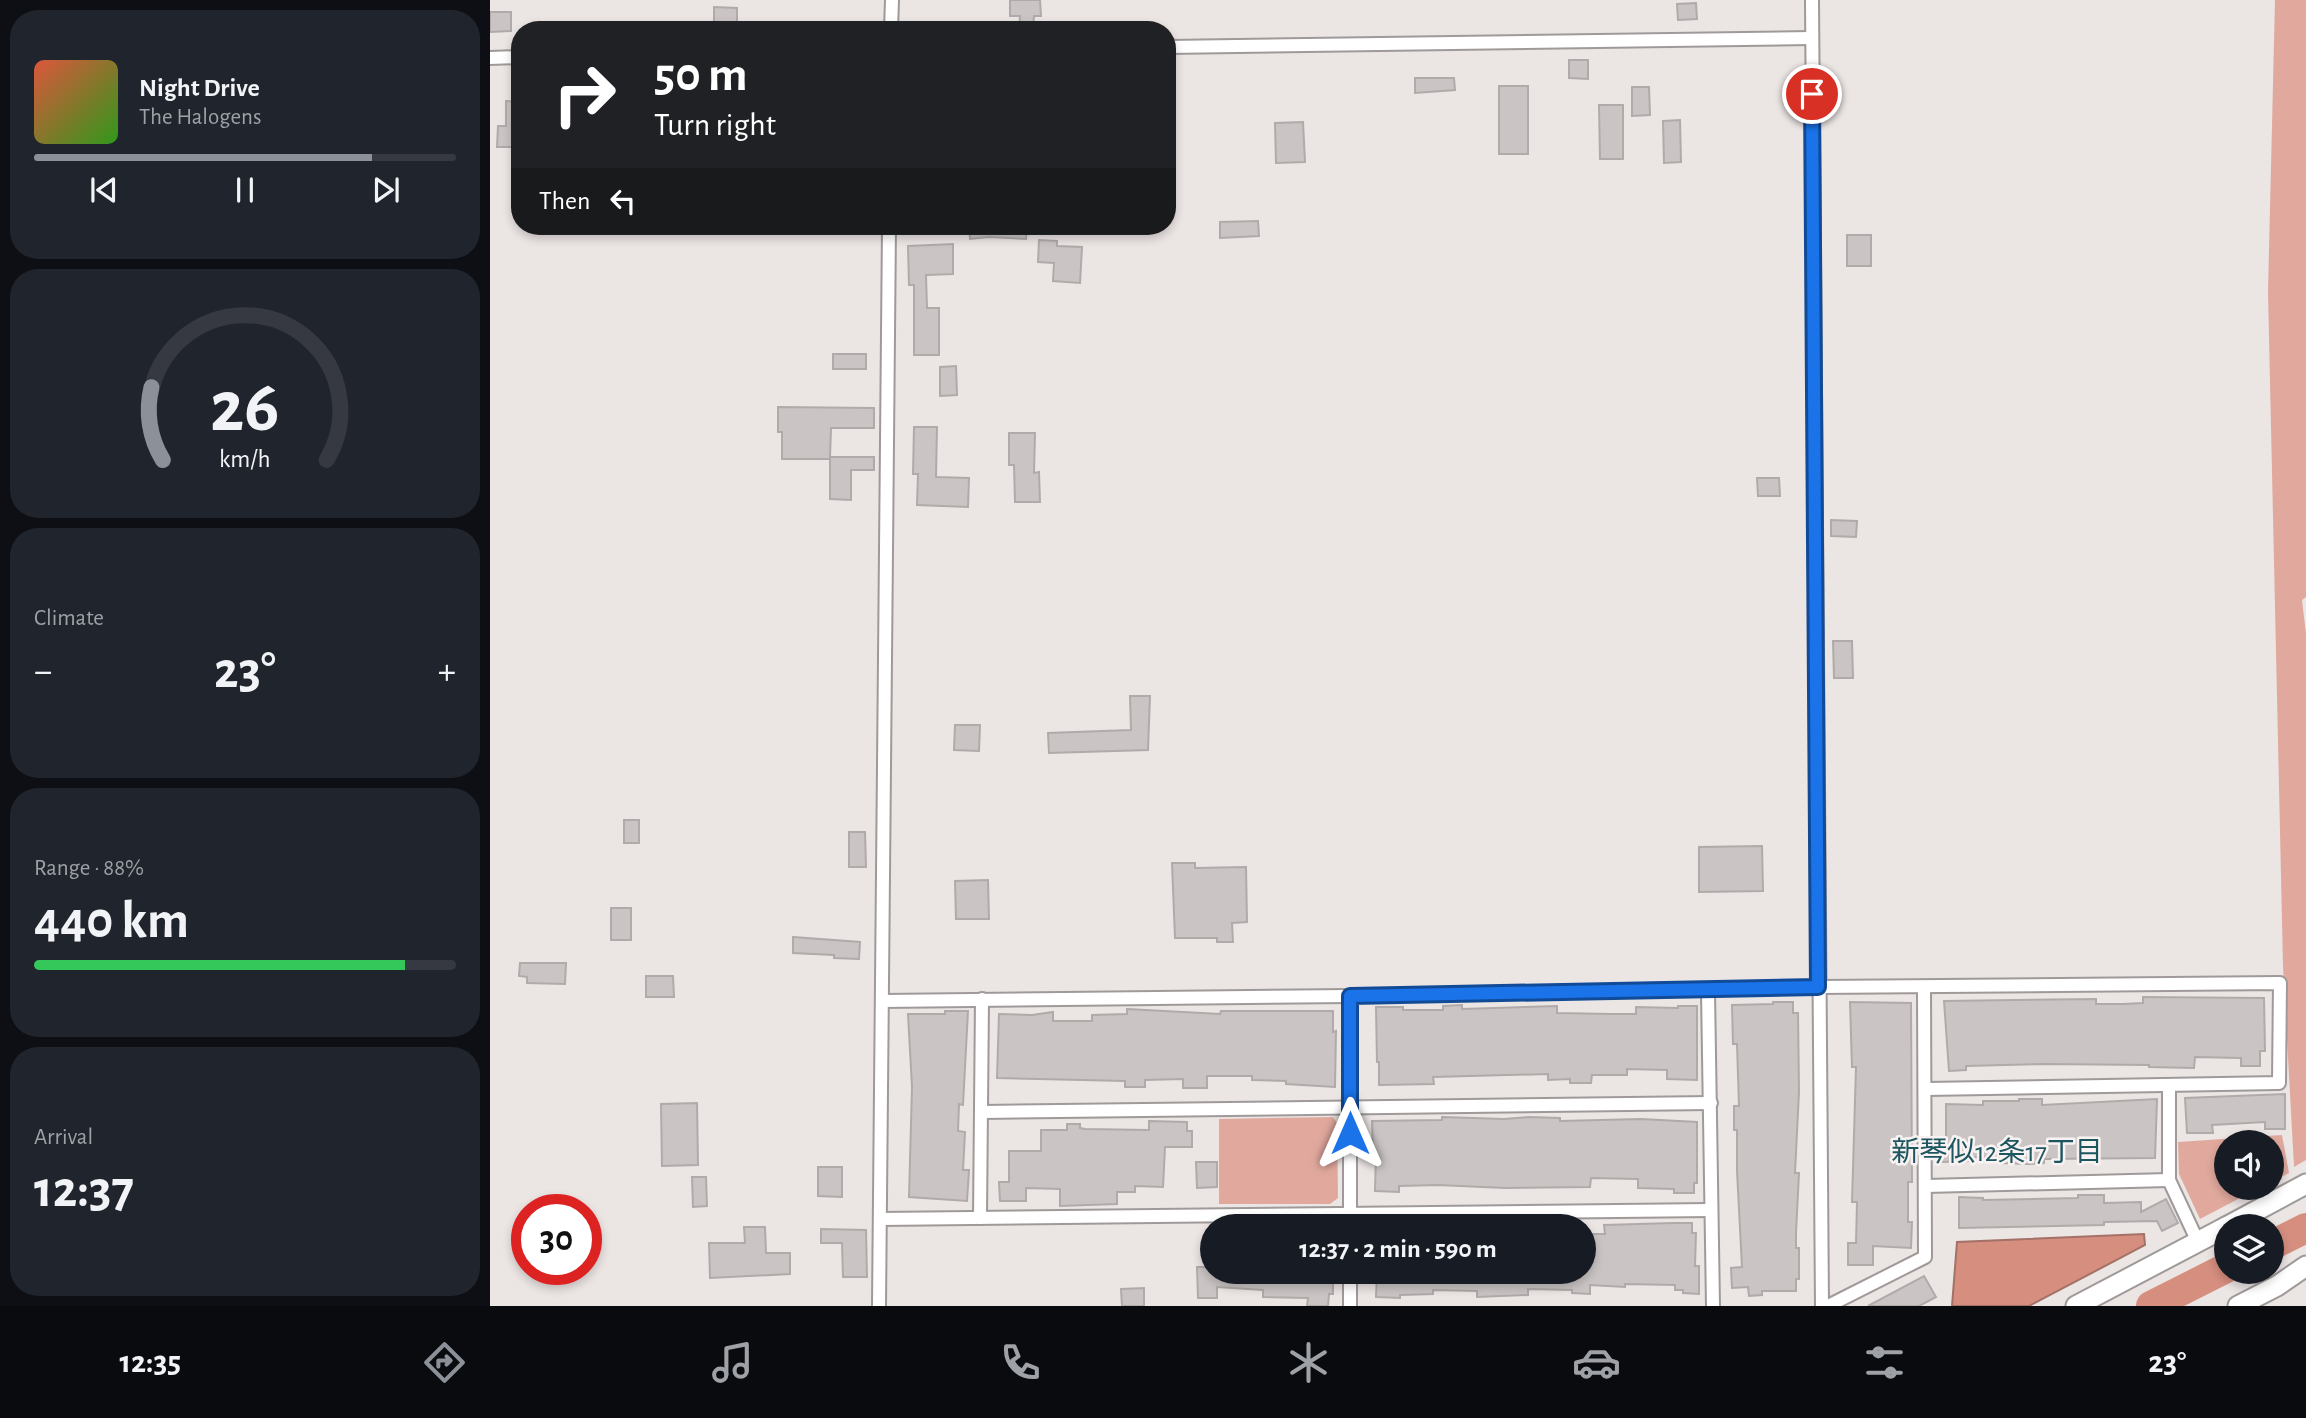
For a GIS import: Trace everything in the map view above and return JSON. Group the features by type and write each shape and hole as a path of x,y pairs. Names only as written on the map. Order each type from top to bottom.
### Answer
{"street":[{"path":"891,21 892,0"},
{"path":"1812,0 1822,1306"},
{"path":"1176,47 1812,38"},
{"path":"490,58 511,57"},
{"path":"879,1306 889,235"},
{"path":"882,1001 2280,983 2279,1083 1926,1089"},
{"path":"1828,1306 1925,1257 1924,987"},
{"path":"1708,990 1713,1306"},
{"path":"1350,996 1350,1214"},
{"path":"980,1218 982,999"},
{"path":"2169,1085 2169,1180 2198,1242"},
{"path":"982,1112 1711,1103"},
{"path":"1926,1186 2169,1180"},
{"path":"2254,1214 2304,1191"},
{"path":"1567,1214 1711,1210"},
{"path":"880,1219 1200,1219"},
{"path":"2076,1306 2214,1233"},
{"path":"2238,1306 2277,1286 2306,1266"},
{"path":"1350,1284 1350,1306"}],"shaded area":[{"path":"2275,0 2306,0 2306,597 2302,600 2306,634 2306,1160 2294,1167 2283,966 2268,292"},
{"path":"1333,1117 1337,1123 1338,1198 1330,1204 1219,1204 1219,1119"},
{"path":"2214,1140 2214,1200 2236,1200 2200,1219 2179,1174 2178,1142"},
{"path":"2284,1146 2289,1173 2284,1176"},
{"path":"2144,1234 2145,1245 2029,1306 1952,1306 1957,1242"}],"building":[{"path":"1010,0 1040,0 1041,16 1034,16 1034,21 1020,21 1020,16 1010,16"},
{"path":"1696,3 1697,19 1678,20 1677,4"},
{"path":"714,7 737,8 737,21 714,21"},
{"path":"490,12 511,12 511,31 490,32"},
{"path":"1569,60 1588,60 1588,79 1569,78"},
{"path":"1415,78 1454,78 1455,90 1415,93"},
{"path":"1499,86 1528,86 1528,154 1499,154"},
{"path":"1632,87 1649,87 1650,115 1632,116"},
{"path":"506,101 511,101 511,147 497,147 498,126 506,126"},
{"path":"1599,105 1623,105 1623,159 1600,159"},
{"path":"1680,120 1681,162 1664,163 1663,121"},
{"path":"1303,122 1305,162 1276,163 1275,123"},
{"path":"1258,221 1259,236 1220,238 1220,222"},
{"path":"970,235 1026,235 1026,239 970,239"},
{"path":"1847,235 1871,235 1871,266 1847,266"},
{"path":"1039,240 1057,241 1057,246 1082,247 1080,283 1053,281 1054,263 1038,262"},
{"path":"953,244 953,274 926,275 927,308 939,308 939,355 914,355 914,285 909,285 908,246"},
{"path":"833,354 866,354 866,369 833,369"},
{"path":"956,366 957,395 940,396 940,367"},
{"path":"778,407 874,408 874,428 831,428 830,457 874,457 874,470 851,470 851,500 830,499 830,459 782,459"},
{"path":"914,427 937,427 936,477 969,478 968,507 917,505 918,474 913,474"},
{"path":"1009,433 1035,433 1034,473 1039,472 1040,502 1015,502 1014,465 1009,465"},
{"path":"1757,478 1779,478 1780,496 1758,496"},
{"path":"1831,520 1857,521 1856,537 1831,536"},
{"path":"1833,641 1852,641 1853,678 1834,678"},
{"path":"1130,696 1150,696 1148,750 1049,753 1048,733 1131,730"},
{"path":"955,725 980,725 979,751 954,750"},
{"path":"624,820 639,820 639,843 624,843"},
{"path":"849,832 865,832 866,867 849,867"},
{"path":"1762,846 1763,891 1699,892 1699,847"},
{"path":"1172,863 1195,863 1195,868 1246,867 1247,922 1232,923 1233,942 1217,942 1217,938 1175,938"},
{"path":"988,880 989,919 956,919 955,881"},
{"path":"611,908 631,908 631,940 611,940"},
{"path":"793,937 860,942 859,959 793,953"},
{"path":"520,963 566,963 565,984 527,983 527,977 519,976"},
{"path":"646,976 673,976 674,997 646,997"},
{"path":"2143,997 2264,998 2265,1051 2260,1051 2260,1066 2241,1066 2241,1058 2195,1057 2194,1068 2045,1064 1966,1066 1966,1070 1949,1071 1944,1001 2096,999 2096,1004 2124,1004 2143,1003"},
{"path":"1793,1002 1793,1013 1798,1013 1799,1092 1795,1173 1799,1173 1796,1248 1799,1248 1799,1279 1796,1279 1796,1291 1762,1291 1762,1295 1749,1296 1748,1287 1732,1288 1731,1268 1742,1267 1737,1130 1734,1130 1734,1106 1739,1106 1737,1044 1733,1044 1732,1005"},
{"path":"1850,1002 1911,1003 1912,1182 1908,1182 1908,1222 1912,1222 1911,1248 1873,1246 1873,1265 1848,1265 1848,1243 1856,1243 1857,1202 1852,1202 1856,1067 1852,1067"},
{"path":"1462,1005 1462,1009 1557,1006 1557,1013 1611,1014 1636,1014 1636,1007 1697,1006 1697,1080 1667,1079 1667,1070 1627,1069 1627,1075 1592,1075 1591,1083 1570,1083 1570,1079 1548,1080 1548,1074 1433,1077 1434,1084 1379,1085 1376,1007 1443,1010 1443,1006"},
{"path":"1127,1009 1220,1014 1221,1011 1333,1011 1333,1032 1336,1031 1335,1087 1252,1080 1252,1076 1207,1076 1207,1088 1183,1088 1183,1079 1145,1080 1145,1087 1125,1087 1125,1081 997,1078 999,1014 1032,1015 1053,1012 1053,1021 1092,1021 1092,1015 1127,1014"},
{"path":"945,1011 968,1011 963,1105 959,1104 958,1131 965,1132 963,1170 969,1170 967,1201 909,1197 912,1087 908,1014 945,1014"},
{"path":"2285,1094 2285,1129 2265,1129 2265,1122 2212,1125 2213,1133 2187,1133 2185,1098"},
{"path":"2042,1099 2042,1105 2157,1099 2155,1158 2044,1159 2044,1163 2029,1164 1999,1163 1999,1158 1970,1157 1970,1161 1942,1162 1941,1141 1946,1141 1946,1104 1983,1105 1983,1101"},
{"path":"697,1103 698,1165 662,1166 661,1104"},
{"path":"1442,1117 1697,1122 1697,1183 1694,1183 1694,1193 1674,1193 1674,1189 1638,1188 1638,1179 1591,1178 1590,1187 1505,1188 1438,1185 1399,1186 1399,1192 1375,1191 1376,1153 1373,1153 1372,1121 1442,1120"},
{"path":"1149,1121 1187,1122 1187,1131 1192,1131 1192,1147 1165,1147 1163,1187 1135,1186 1135,1192 1117,1192 1117,1204 1060,1206 1060,1189 1026,1188 1026,1201 1000,1201 999,1182 1009,1182 1009,1151 1041,1151 1041,1130 1067,1130 1067,1124 1080,1124 1080,1128 1085,1129 1149,1130"},
{"path":"1196,1162 1217,1162 1217,1187 1197,1188"},
{"path":"818,1167 842,1167 842,1197 818,1196"},
{"path":"692,1177 706,1177 707,1206 693,1207"},
{"path":"2078,1195 2104,1195 2104,1203 2141,1202 2141,1212 2166,1199 2178,1223 2162,1231 2157,1221 2104,1222 2104,1225 1959,1228 1959,1197 1983,1200 2078,1198"},
{"path":"1692,1223 1692,1233 1696,1233 1695,1266 1699,1266 1699,1294 1675,1290 1675,1285 1625,1284 1625,1287 1590,1285 1590,1294 1572,1293 1572,1290 1528,1289 1528,1295 1477,1297 1477,1291 1433,1290 1433,1294 1400,1295 1400,1298 1376,1297 1377,1284 1596,1284 1596,1234 1605,1234 1604,1225"},
{"path":"744,1227 765,1227 766,1253 790,1253 790,1274 710,1278 709,1243 745,1243"},
{"path":"821,1229 866,1230 867,1277 843,1277 842,1243 821,1243"},
{"path":"1197,1267 1200,1267 1200,1284 1333,1284 1333,1294 1329,1294 1328,1306 1307,1306 1308,1298 1263,1297 1263,1290 1217,1287 1217,1298 1198,1298"},
{"path":"1924,1276 1936,1297 1919,1306 1868,1306"},
{"path":"1144,1288 1144,1306 1122,1306 1121,1289"}],"waterway":[{"path":"2284,1239 2306,1228"},
{"path":"2151,1306 2214,1274"}],"district":[{"name":"新琴似12条17丁目","path":"1997,1151"}],"route":[{"path":"1350,1133 1350,996 1818,987 1812,94"}]}
